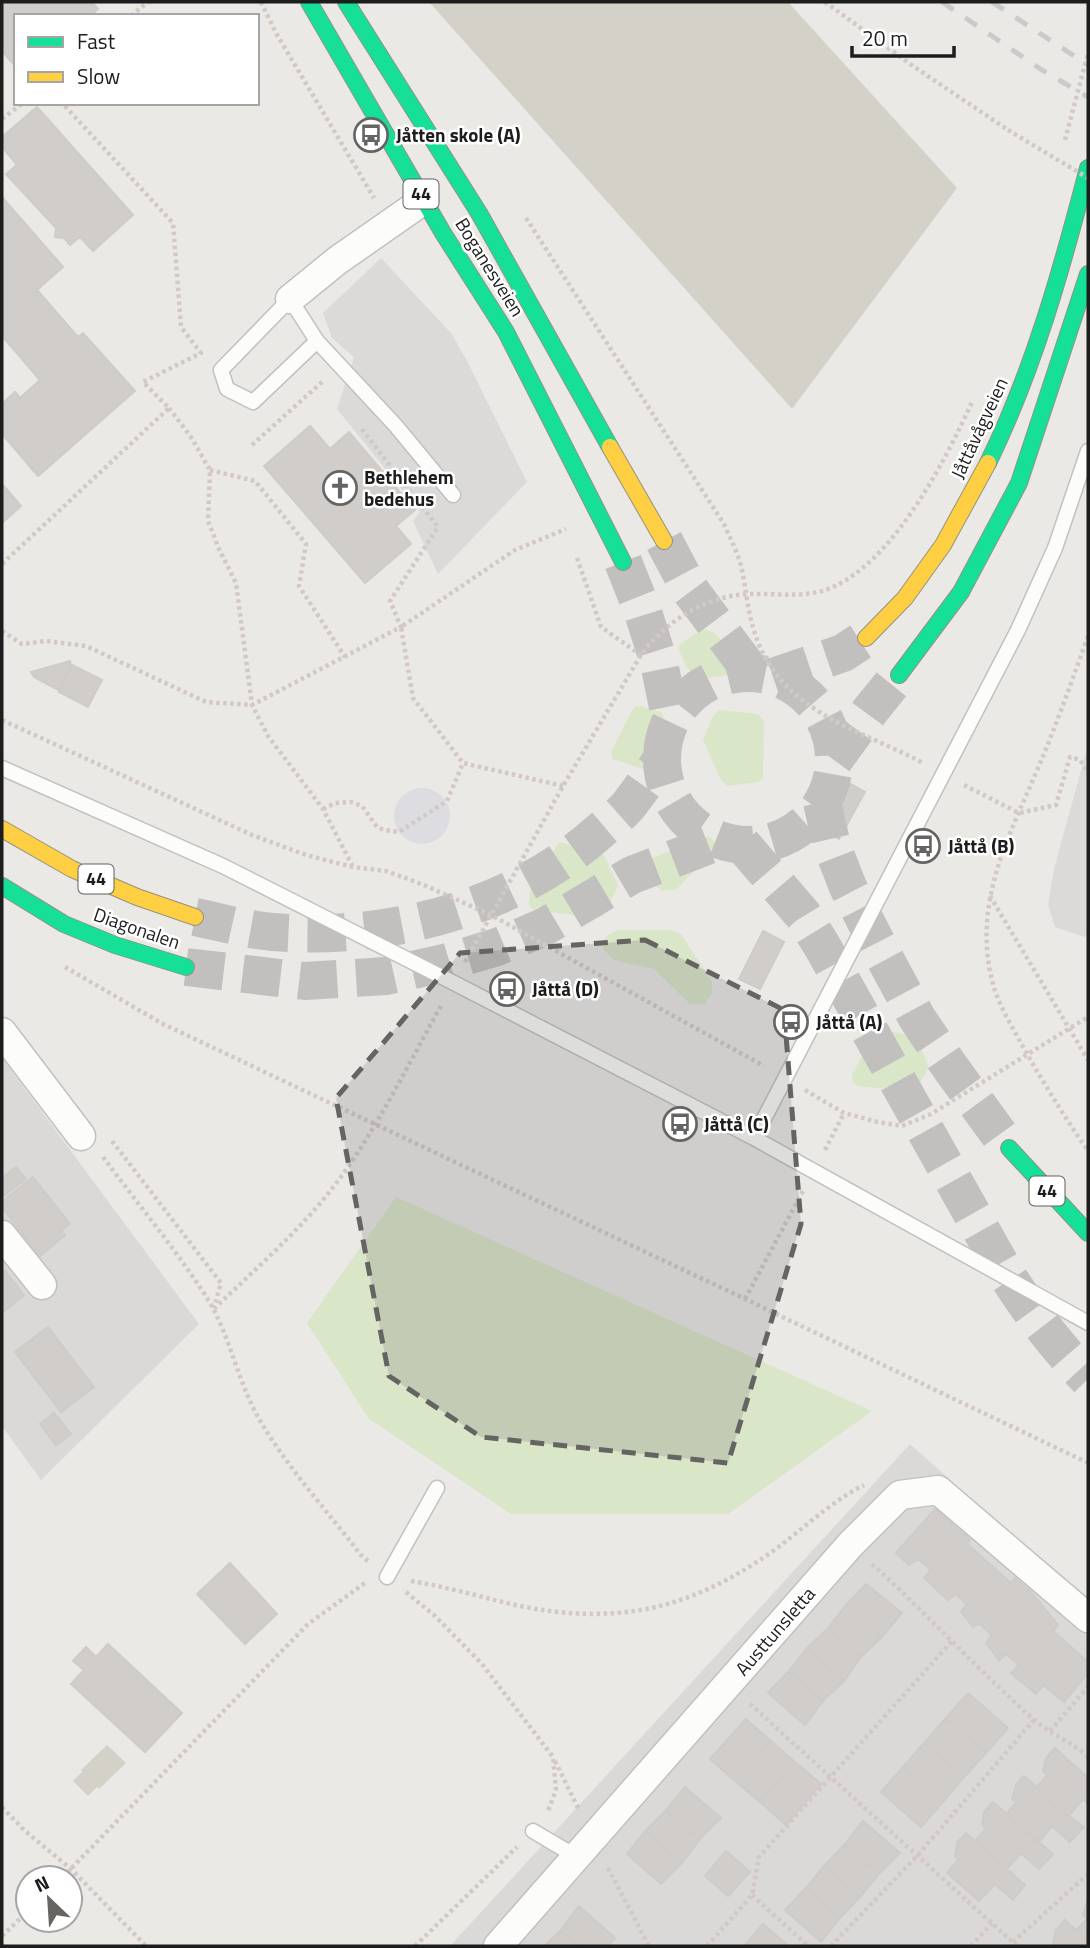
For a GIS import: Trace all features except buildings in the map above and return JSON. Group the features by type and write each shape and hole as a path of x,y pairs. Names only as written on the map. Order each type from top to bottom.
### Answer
{"main road":[{"name":"Boganesveien","path":"309,2 424,200 506,332 622,562"},
{"name":"Boganesveien","path":"346,2 479,213 664,541"},
{"name":"Jåttåvågveien","path":"866,638 894,611 923,573 954,525 1007,426 1039,335 1088,168"},
{"path":"899,675 961,592 1019,483 1088,274"},
{"name":"Diagonalen","path":"2,829 72,869 137,897 195,917"},
{"name":"Diagonalen","path":"2,886 64,924 115,945 186,967"},
{"name":"44","path":"1009,1148 1088,1233"}],"street":[{"path":"290,299 338,260 424,200"},
{"path":"2,1032 81,1136"},
{"path":"2,1235 42,1285"},
{"path":"900,1495 938,1490 1088,1618"},
{"name":"Austtunsletta","path":"498,1946 850,1545 900,1495"}],"lane":[{"path":"317,341 253,402 227,389 221,370 290,299 317,341 396,426 453,495"},
{"path":"754,1138 1018,630 1055,548 1088,451"},
{"path":"2,768 223,866 754,1138 1088,1323"},
{"path":"387,1577 437,1488"},
{"path":"533,1831 578,1857"}],"path":[{"path":"133,14 148,2"},
{"path":"261,2 276,33 363,181"},
{"path":"825,2 1008,130 1088,178"},
{"path":"1059,163 1088,53"},
{"path":"2,120 21,105"},
{"path":"64,105 173,223 181,327 201,353 142,382 169,408 191,437 210,470 208,520 236,583 252,705 268,736 323,808 353,867"},
{"path":"520,209 714,507 739,560 753,628 766,660 777,678 794,695 835,722 916,759"},
{"path":"253,445 324,381"},
{"path":"472,948 563,786 655,635 675,618 699,607 747,594 807,594 832,588 861,569 875,556 917,504 950,450 977,390"},
{"path":"2,564 169,408"},
{"path":"356,422 438,527 390,601 401,627 412,698 463,763 563,786"},
{"path":"210,470 255,481 306,544 299,586 345,657"},
{"path":"2,631 22,644 46,641 86,646 206,702 252,705 401,627 515,550 567,529"},
{"path":"1088,636 1060,714 998,863 989,894 985,929 992,980 1004,1012 1050,1096 1088,1152"},
{"path":"2,720 252,835 306,855 353,867 386,871 491,915 751,1059"},
{"path":"973,789 1019,813 1056,805 1070,757 1080,761 1088,772"},
{"path":"323,808 335,803 351,802 362,806 377,827 399,832 447,802 463,763"},
{"path":"989,894 1088,1060"},
{"path":"62,965 163,1024 1088,1464"},
{"path":"214,1309 303,1222 342,1175 376,1124 439,1009"},
{"path":"811,1093 844,1113 902,1126 931,1114 1088,1017"},
{"path":"829,1142 844,1113"},
{"path":"81,1136 99,1152 214,1309 227,1335 234,1363 247,1395 279,1449 361,1555 435,1616 482,1664 553,1757 556,1790 549,1810 533,1831 415,1946"},
{"path":"111,1140 221,1283 214,1309"},
{"path":"745,1299 797,1202"},
{"path":"76,1864 308,1624 362,1583 387,1577 524,1607 562,1611 619,1614 649,1610 685,1599 744,1570 788,1540 834,1503 886,1474 900,1495"},
{"path":"850,1545 927,1614 1034,1720 1075,1744 1088,1757"},
{"path":"707,1946 752,1895 759,1857 952,1641"},
{"path":"728,1685 1015,1944 1088,1874"},
{"path":"1051,1731 1088,1687"},
{"path":"831,1946 919,1855 1034,1720"},
{"path":"2,1807 24,1830 65,1864"},
{"path":"84,1882 146,1946"},
{"path":"752,1895 808,1946"},
{"path":"971,1946 992,1923"}],"highlighted area":[{"path":"645,940 784,1010 801,1224 728,1463 481,1437 389,1376 336,1098 460,953"}],"shaded area":[{"path":"429,2 788,2 957,188 792,409"},
{"path":"381,258 451,333 527,482 438,574 413,521 420,512 337,409 354,357 332,338 323,313"},
{"path":"1088,745 1088,938 1055,927 1048,905 1054,869"},
{"path":"417,788 427,788 442,796 448,805 448,827 442,836 427,844 417,844 399,832 394,821 394,811 406,793"},
{"path":"2,1058 199,1324 41,1480 2,1426"},
{"path":"910,1444 1088,1603 1088,1946 450,1946"},
{"path":"107,1745 126,1763 88,1796 73,1781"}],"green space":[{"path":"703,629 716,635 723,644 731,671 728,675 700,678 695,677 687,667 678,648"},
{"path":"641,706 661,712 663,716 672,753 661,772 655,773 613,759 611,752 634,707"},
{"path":"720,710 758,714 764,721 763,778 759,782 727,786 721,780 703,740 714,714"},
{"path":"709,836 718,846 677,889 663,891 649,882 645,867 649,859"},
{"path":"559,842 604,855 618,886 603,916 597,918 534,910 529,905 530,892"},
{"path":"619,930 671,930 682,935 712,982 712,993 705,1004 690,1004 654,969 614,960 603,949 606,936"},
{"path":"877,1028 916,1037 929,1067 915,1092 858,1086 853,1083 852,1075"},
{"path":"396,1197 872,1411 728,1514 511,1514 369,1419 307,1323"}],"tunnel":[{"path":"664,541 690,590 752,673"},
{"path":"623,562 659,663 671,722"},
{"path":"773,677 843,653 866,638"},
{"path":"748,673 781,680 808,699 827,726 834,759 827,792 808,819 781,838 748,845 715,838 688,819 669,792 662,759 669,726 688,699 715,680 748,673"},
{"path":"834,760 899,675"},
{"path":"195,917 273,932 360,931 404,925 489,900 566,858 600,831 625,809 663,758"},
{"path":"822,802 832,846 848,887 884,957 917,1018 1009,1148"},
{"path":"186,967 305,981 386,976 444,963 497,947 546,926 632,875 722,840"},
{"path":"742,844 803,915 1003,1269 1042,1326 1088,1379"}],"railway":[{"path":"942,2 1042,70 1088,97"},
{"path":"992,2 1088,65"}],"traffic: fast":[{"path":"309,2 443,233 506,332 623,562"},
{"path":"346,2 479,213 610,447"},
{"path":"988,463 1033,355 1088,168"},
{"path":"899,675 961,592 1019,483 1088,274"},
{"path":"2,886 64,924 115,945 186,967"},
{"path":"1009,1148 1088,1233"}],"traffic: slow":[{"path":"610,447 664,541"},
{"path":"866,638 905,598 943,545 988,463"},
{"path":"2,829 72,869 137,897 195,917"}],"place":[{"name":"Jåtten skole (A)","path":"371,135"},
{"name":"Bethlehem bedehus","path":"340,488"},
{"name":"Jåttå (B)","path":"923,846"},
{"name":"Jåttå (D)","path":"507,989"},
{"name":"Jåttå (A)","path":"791,1022"},
{"name":"Jåttå (C)","path":"680,1124"}]}
